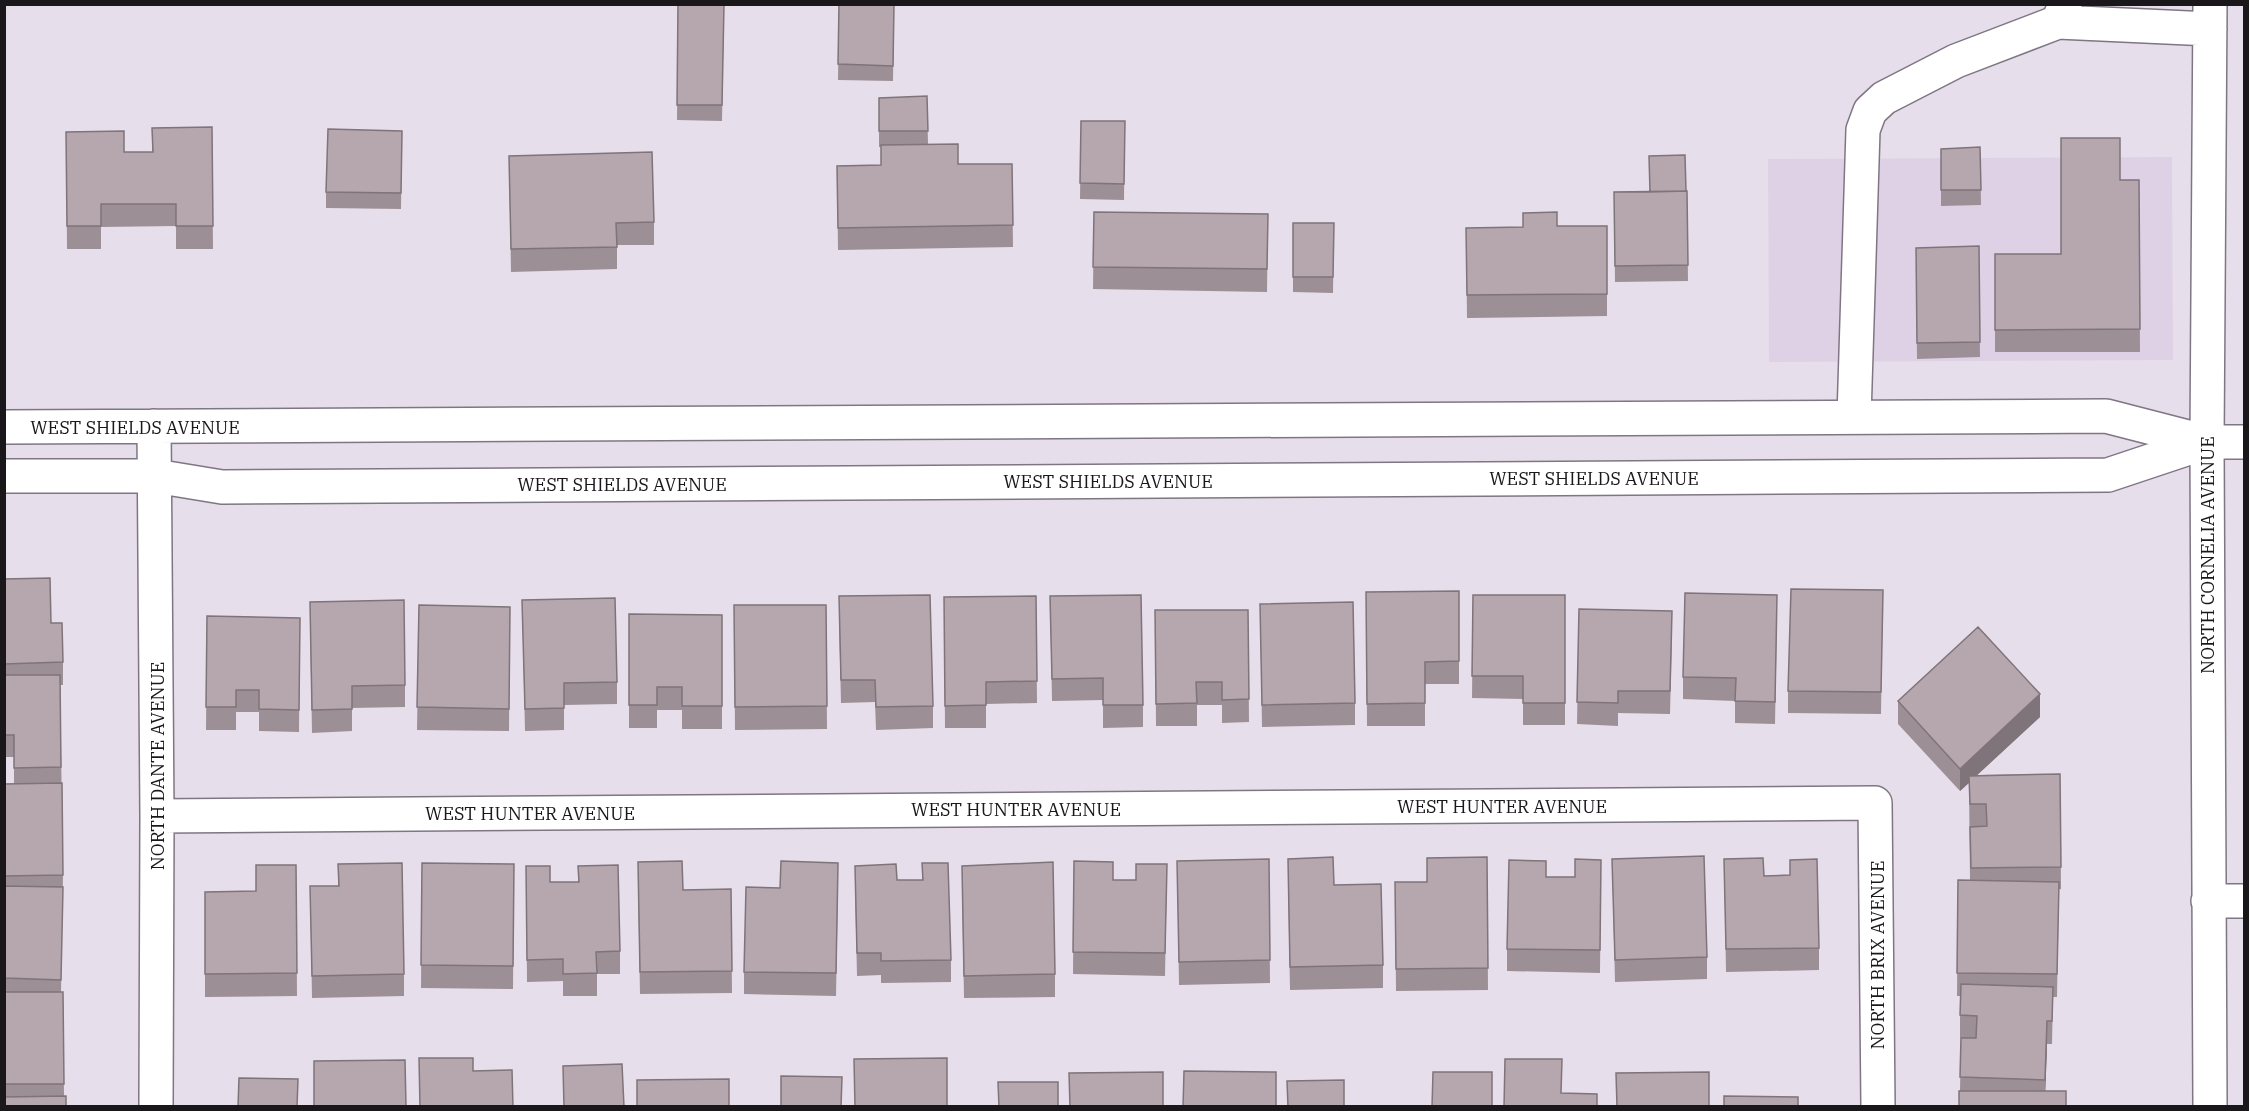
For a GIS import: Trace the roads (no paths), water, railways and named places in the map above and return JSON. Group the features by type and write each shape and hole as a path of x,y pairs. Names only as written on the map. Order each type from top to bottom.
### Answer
{"street":[{"path":"1854,417 1863,130 1870,111 1884,98 1956,61 2061,13 2210,17"},
{"name":"NORTH CORNELIA AVENUE","path":"2210,17 2207,442 2210,1107"},
{"name":"WEST SHIELDS AVENUE","path":"4,427 2106,416 2207,442 2244,442"},
{"name":"NORTH DANTE AVENUE","path":"154,426 157,816 156,1107"},
{"name":"WEST SHIELDS AVENUE","path":"4,476 155,476 222,487 2108,475 2207,442"},
{"name":"WEST HUNTER AVENUE","path":"157,816 1875,803"},
{"name":"NORTH BRIX AVENUE","path":"1875,803 1878,1107"},
{"path":"2208,901 2244,901"}]}
